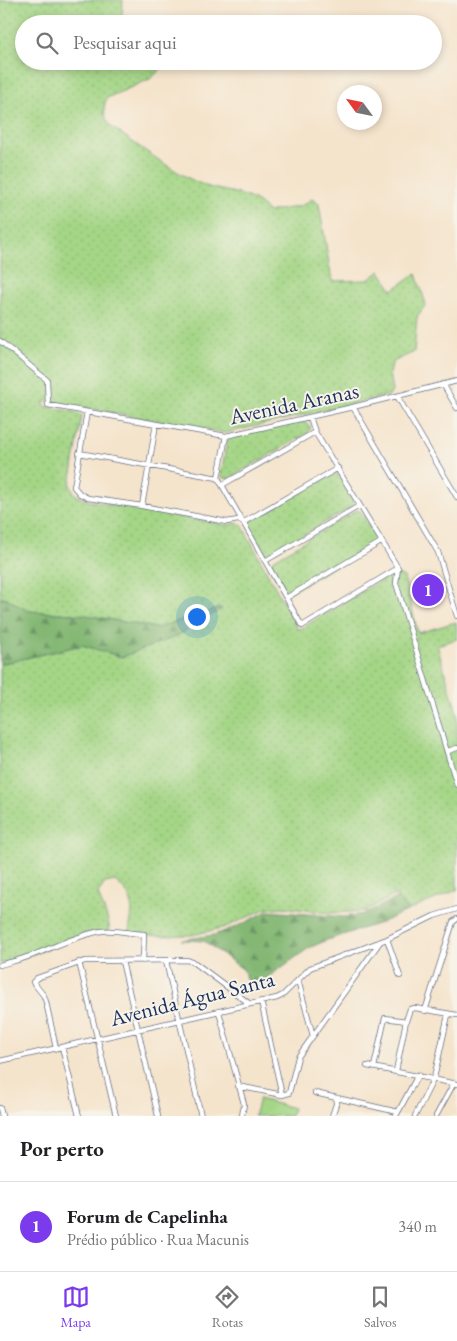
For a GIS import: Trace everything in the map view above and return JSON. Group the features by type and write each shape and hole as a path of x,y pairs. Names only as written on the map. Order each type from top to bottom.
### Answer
{"street":[{"name":"Avenida Aranas","path":"0,341 47,380 48,405 226,436 457,381"},
{"path":"443,384 457,408"},
{"path":"397,396 457,497"},
{"path":"353,407 438,552 457,616"},
{"path":"87,412 74,487 80,494 88,498 227,522 238,520 244,522 338,468"},
{"path":"310,417 315,432 398,568 396,583 457,785"},
{"path":"142,506 156,424"},
{"path":"222,485 315,432"},
{"path":"226,436 218,478 302,626 398,568"},
{"path":"79,453 150,464 218,478"},
{"path":"266,561 359,506"},
{"path":"286,598 381,542"},
{"path":"448,751 457,748"},
{"name":"Avenida Água Santa","path":"0,1061 220,1012 281,996 310,968 380,942 434,916 457,909"},
{"path":"425,1011 455,920"},
{"path":"0,965 101,931 144,934 142,961"},
{"path":"387,939 400,976"},
{"path":"238,1086 282,1095 291,1091 298,1057 380,942"},
{"path":"56,1048 44,996 33,982 37,978 79,962 90,960 187,960 195,963 250,1004"},
{"path":"122,961 158,1116"},
{"path":"166,961 201,1116"},
{"path":"79,962 116,1116"},
{"path":"298,980 313,1036"},
{"path":"261,1001 282,1095"},
{"path":"396,1071 409,1011 415,1008 457,1015"},
{"path":"220,1012 244,1104 242,1116"},
{"path":"415,1116 434,1078 448,1015"},
{"path":"374,1066 384,1018 406,1021"},
{"path":"62,1047 79,1116"},
{"path":"367,1066 455,1083 436,1116"},
{"path":"315,1094 338,1098 397,1114 418,1075"},
{"path":"332,1116 338,1098"},
{"path":"0,1108 2,1116"}],"green space":[{"path":"0,0 123,0 123,15 15,15 15,70 160,70 150,79 107,98 104,112 110,126 184,176 209,187 248,197 268,212 301,206 312,199 319,204 332,281 368,280 380,271 392,290 416,274 426,304 417,317 414,352 393,362 389,373 392,391 390,395 226,433 45,401 44,406 79,413 82,416 70,485 75,494 84,500 227,525 238,523 242,525 298,630 393,573 404,577 418,633 456,622 457,639 437,645 457,713 457,890 409,910 397,898 397,894 365,911 330,913 282,907 265,909 226,927 192,935 162,936 136,934 129,931 132,908 130,898 115,881 105,883 98,893 107,918 109,932 86,933 40,952 0,964 0,664 82,645 122,657 222,609 220,608 157,628 86,615 28,611 6,598 0,598"},
{"path":"303,421 311,427 308,433 230,478 222,477 227,441 230,437"},
{"path":"335,473 341,478 354,502 353,506 269,555 265,554 249,528 251,521"},
{"path":"357,510 361,512 375,536 375,543 289,593 286,591 279,584 274,574 271,561"},
{"path":"0,598 6,598 28,611 86,615 156,628 220,608 222,609 175,637 122,657 82,645 0,664"},
{"path":"397,898 409,910 380,923 327,940 309,948 258,984 246,980 244,970 204,941 181,940 214,935 236,927 268,911 344,917 364,914"},
{"path":"259,1099 293,1108 291,1116 254,1116"}],"place":[{"name":"Forum de Capelinha","path":"428,590"}]}
